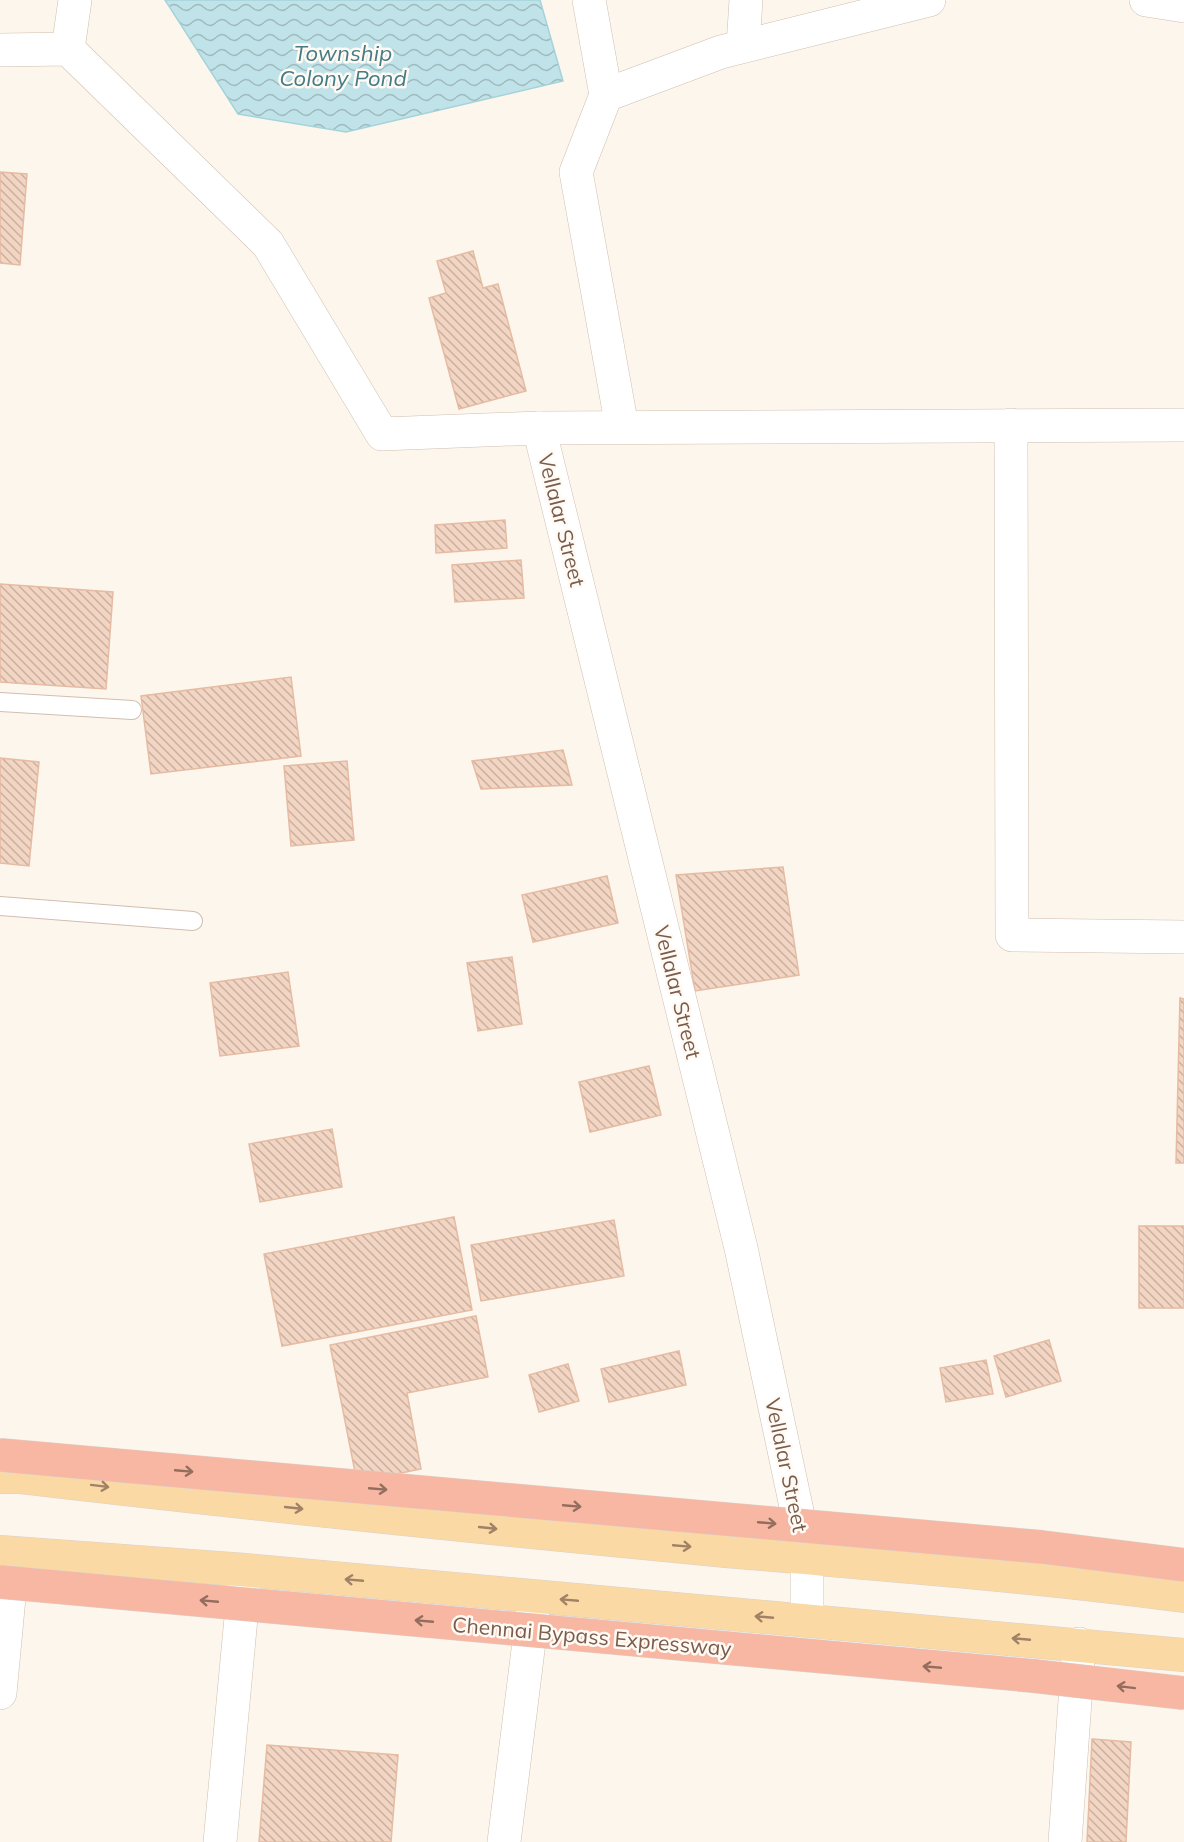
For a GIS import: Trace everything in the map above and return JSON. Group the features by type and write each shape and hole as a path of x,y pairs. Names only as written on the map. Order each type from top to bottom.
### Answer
{"highway":[{"path":"0,1455 1042,1547 1184,1565"},
{"name":"Chennai Bypass Expressway","path":"4,1563 1184,1693"}],"main road":[{"path":"0,1477 21,1477 252,1503 807,1558 1083,1582 1184,1596"},
{"path":"4,1563 245,1570 1184,1655"}],"street":[{"path":"68,49 75,0"},
{"path":"589,0 606,95 576,172 622,428"},
{"path":"743,46 746,0"},
{"path":"606,95 721,52 929,0"},
{"path":"1146,0 1184,6"},
{"path":"0,50 68,49 268,244 382,434 539,428 1184,424"},
{"path":"1011,425 1012,935 1184,937"},
{"name":"Vellalar Street","path":"539,428 741,1248 807,1558 807,1620"},
{"path":"0,1693 4,1563"},
{"path":"220,1842 245,1570"},
{"path":"504,1842 534,1597"},
{"path":"1065,1842 1079,1644"}],"lane":[{"path":"0,702 132,710"},
{"path":"0,906 193,921"}],"water":[{"name":"Township Colony Pond","path":"165,0 540,0 563,81 346,132 238,114"}],"building":[{"path":"0,172 27,174 20,265 0,263"},
{"path":"473,251 483,288 498,284 526,391 459,409 429,298 446,293 437,261"},
{"path":"505,520 507,548 436,553 435,525"},
{"path":"521,560 524,598 455,602 452,565"},
{"path":"0,584 113,592 106,689 0,682"},
{"path":"291,677 301,756 151,774 141,696"},
{"path":"563,750 572,785 481,789 472,761"},
{"path":"0,758 39,762 29,866 0,863"},
{"path":"347,761 354,840 291,846 284,766"},
{"path":"783,867 799,975 695,991 676,875"},
{"path":"607,876 618,923 533,942 522,895"},
{"path":"512,957 522,1024 478,1031 467,963"},
{"path":"288,972 299,1046 220,1056 210,983"},
{"path":"1180,998 1184,999 1184,1163 1176,1163"},
{"path":"649,1066 661,1115 590,1132 579,1082"},
{"path":"332,1129 342,1187 260,1202 249,1144"},
{"path":"454,1217 472,1310 282,1346 264,1254"},
{"path":"614,1220 624,1276 481,1301 471,1245"},
{"path":"1139,1226 1184,1226 1184,1308 1139,1308"},
{"path":"476,1316 488,1377 407,1393 421,1469 357,1482 330,1345"},
{"path":"1049,1340 1061,1381 1006,1397 994,1356"},
{"path":"679,1351 686,1385 609,1402 601,1369"},
{"path":"986,1360 993,1394 946,1402 940,1368"},
{"path":"568,1364 579,1401 539,1412 529,1375"},
{"path":"1092,1739 1131,1742 1126,1842 1087,1842"},
{"path":"267,1745 398,1755 391,1842 259,1842"}]}
